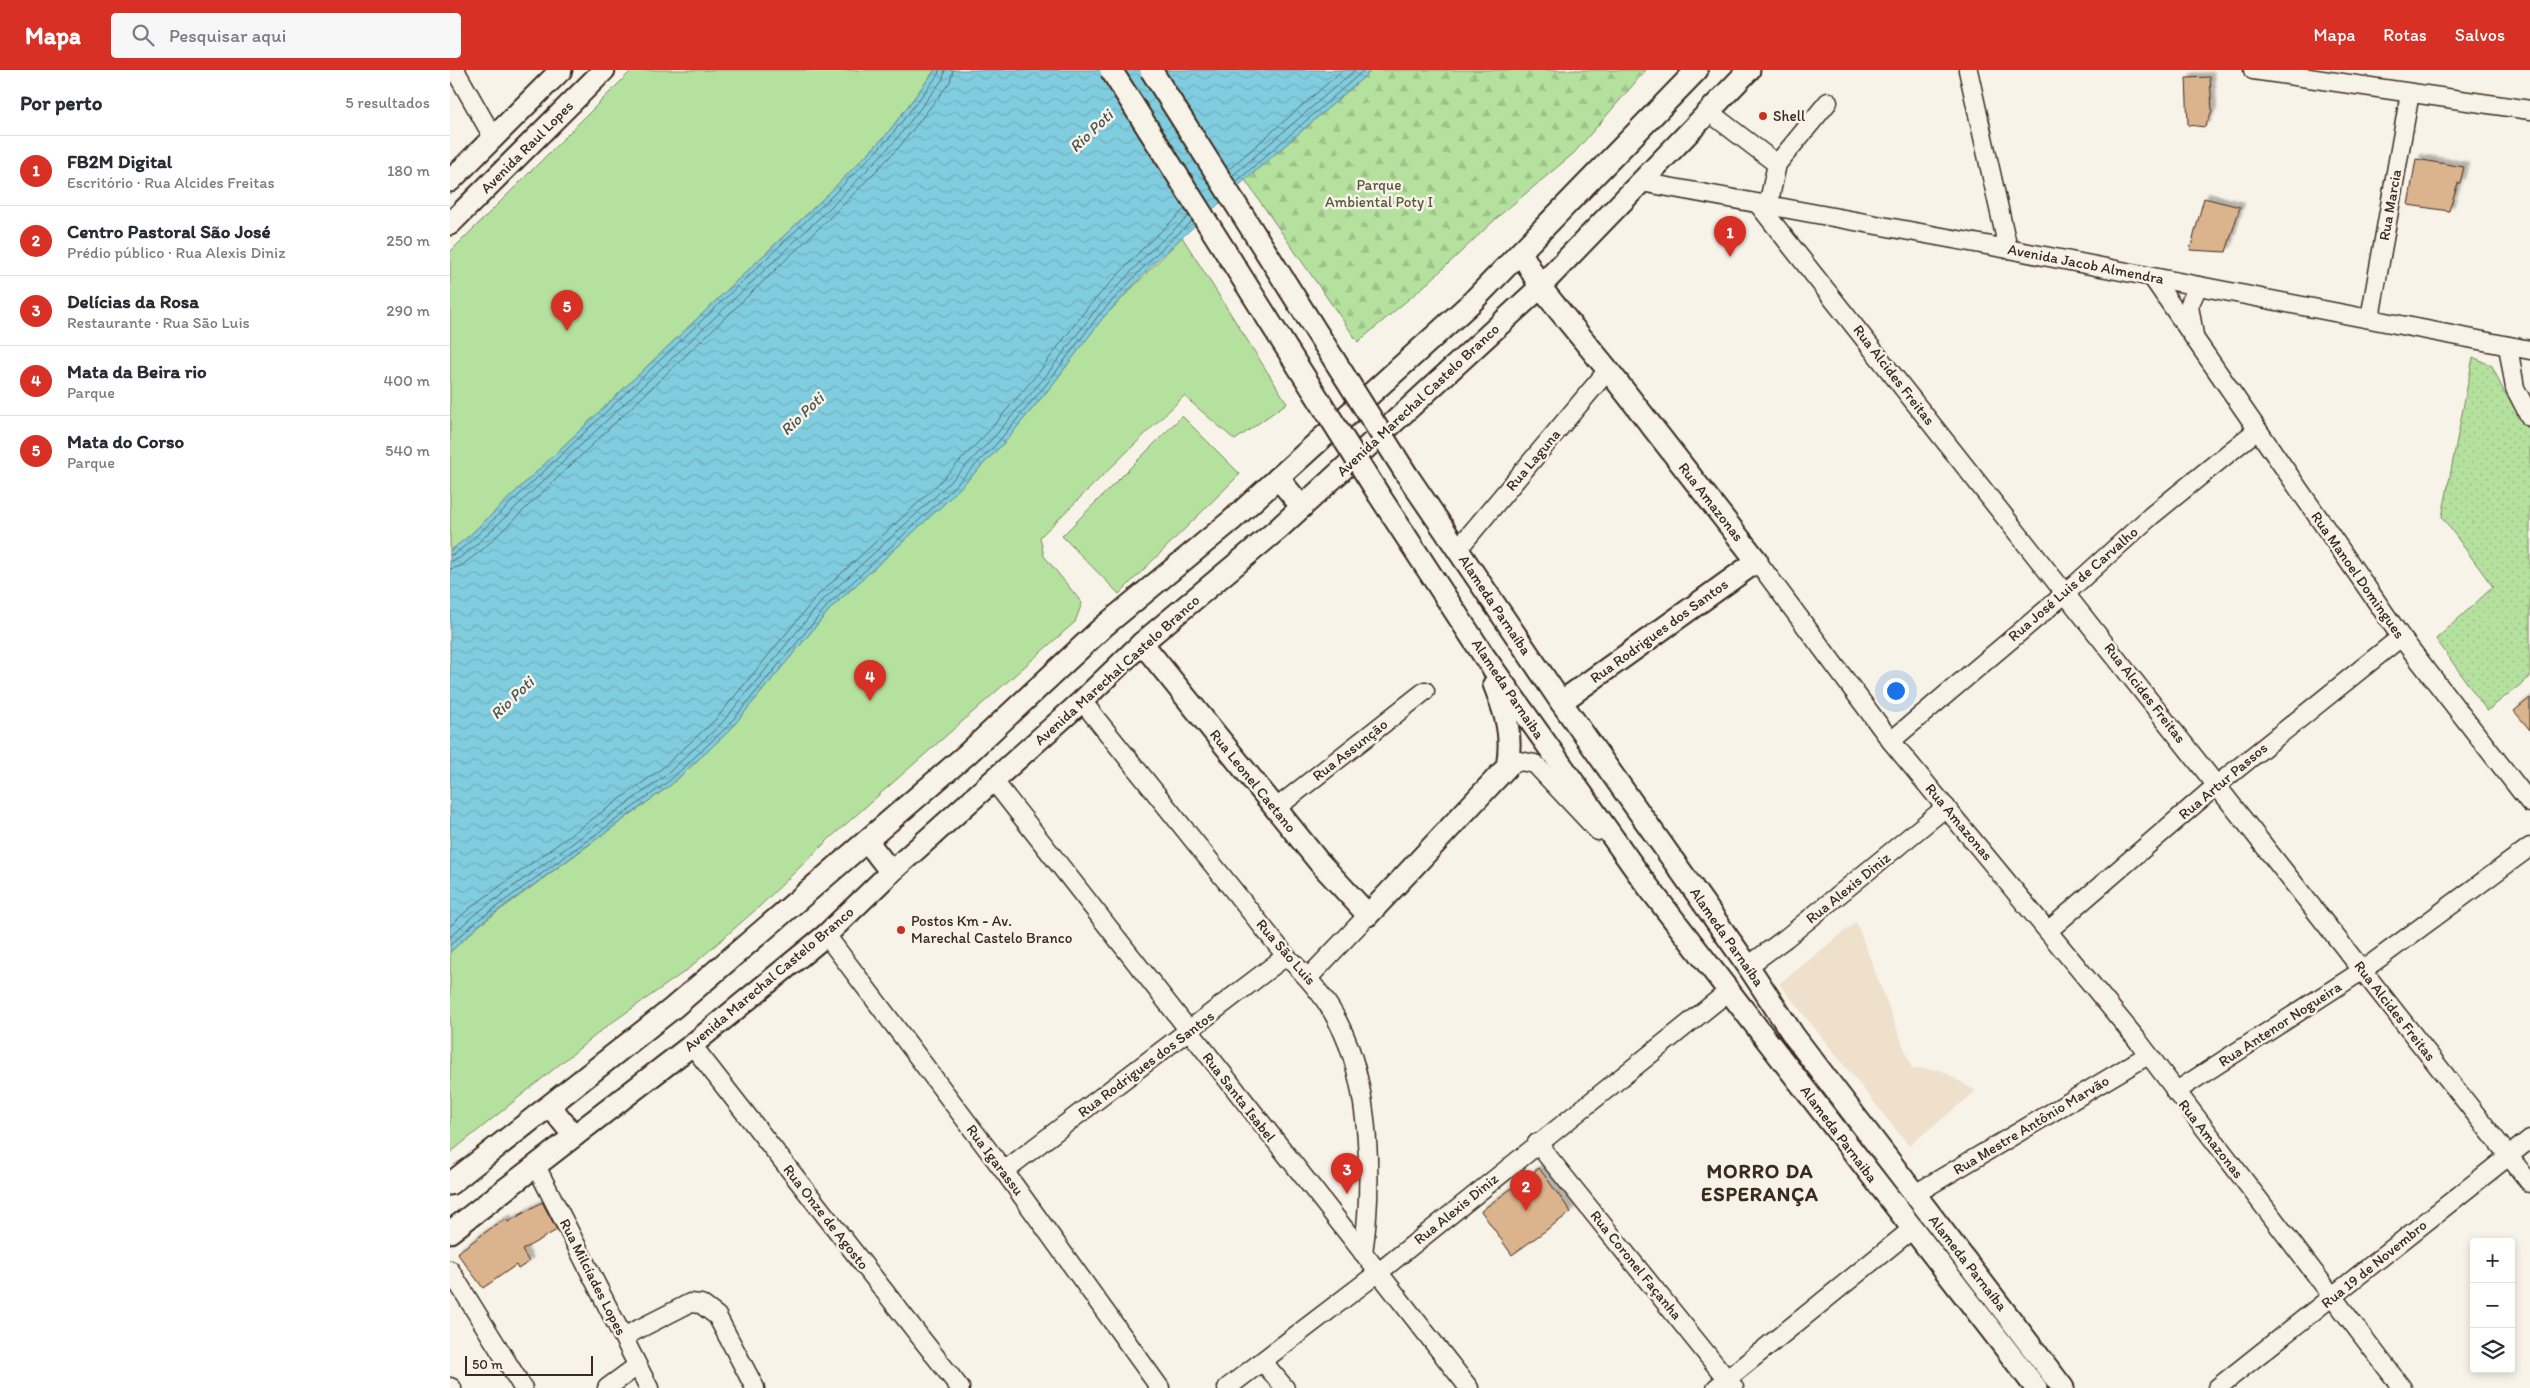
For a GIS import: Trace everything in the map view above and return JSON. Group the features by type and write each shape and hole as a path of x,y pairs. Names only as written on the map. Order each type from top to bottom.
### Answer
{"main road":[{"name":"Avenida Raul Lopes","path":"450,181 561,70"},
{"name":"Avenida Raul Lopes","path":"450,224 604,70"},
{"name":"Alameda Parnaiba","path":"1111,70 1379,495 1484,656 1643,880 1911,1230 2036,1388"},
{"name":"Alameda Parnaíba","path":"1151,70 1407,475 1561,702 1748,966 1806,1052 2063,1388"},
{"path":"450,1184 673,1008 967,754 1103,627 1232,520 1472,302 1697,70"},
{"name":"Avenida Marechal Castelo Branco","path":"450,1232 692,1045 826,935 891,872 1082,701 1142,643 1302,507 1540,287 1749,70"},
{"name":"Rua Amazonas","path":"1521,252 1540,287 1608,370 1757,561"},
{"path":"1278,478 1302,507"},
{"name":"Rua Rodrigues dos Santos","path":"1561,702 1757,561"},
{"name":"Rua Leonel Caetano","path":"1142,643 1276,810 1347,894 1368,915"},
{"path":"1368,915 1507,767 1511,746 1510,733 1506,715 1484,656"},
{"path":"868,841 891,872"},
{"path":"550,1106 574,1136"}],"street":[{"path":"455,70 493,137"},
{"path":"1968,70 2008,249"},
{"path":"2253,70 2530,110"},
{"name":"Rua Marcia","path":"2370,318 2410,93"},
{"path":"1763,205 1776,164 1828,102"},
{"path":"1709,112 1776,164"},
{"name":"Avenida Jacob Almendra","path":"1641,182 2008,249 2530,350"},
{"name":"Rua Alcides Freitas","path":"1763,205 2530,1183"},
{"name":"Rua Manoel Domingues","path":"2152,277 2401,637 2530,803"},
{"name":"Rua Manoel Domingues","path":"2195,340 2189,306 2198,286"},
{"path":"2508,346 2517,396 2530,417"},
{"name":"Rua Laguna","path":"1457,550 1608,370"},
{"name":"Rua José Luis de Carvalho","path":"1891,741 2066,593 2151,516 2257,430"},
{"name":"Rua Amazonas","path":"1757,561 1891,741 2048,930 2148,1055 2402,1388"},
{"name":"Rua Artur Passos","path":"2048,930 2217,785 2401,637"},
{"name":"Rua Assunção","path":"1276,810 1425,691"},
{"name":"Rua São Luis","path":"1082,701 1286,956 1320,992 1339,1023 1355,1068 1364,1116 1368,1163 1366,1230 1363,1253"},
{"name":"Alameda Parnaiba","path":"1507,767 1520,761 1535,764 1643,880"},
{"name":"Rua Santa Isabel","path":"993,780 1188,1032 1469,1388"},
{"name":"Rua Alexis Diniz","path":"1748,966 1786,938 1946,807"},
{"name":"Rua Antenor Nogueira","path":"2175,1092 2363,970 2530,847"},
{"path":"1308,978 1368,915"},
{"name":"Rua Igarassu","path":"826,935 1004,1171 1160,1388"},
{"name":"Rua Rodrigues dos Santos","path":"1004,1171 1286,956"},
{"name":"Rua Alexis Diniz","path":"1227,1388 1379,1272 1729,991"},
{"name":"Rua Onze de Agosto","path":"692,1045 960,1388"},
{"name":"Rua Mestre Antônio Marvão","path":"1915,1194 2148,1055"},
{"name":"Rua 19 de Novembro","path":"2217,1388 2530,1140"},
{"name":"Rua Coronel Façanha","path":"1538,1143 1726,1385"},
{"name":"Rua Milcíades Lopes","path":"536,1166 649,1388"},
{"path":"1726,1385 1911,1230"},
{"path":"450,1270 523,1388"},
{"path":"624,1336 690,1303 701,1304 716,1316 755,1388"},
{"path":"1263,1362 1285,1388"},
{"path":"607,1388 637,1366"}],"shaded area":[{"path":"1856,922 1912,1068 1941,1070 1976,1091 1909,1146 1779,984"}],"green space":[{"path":"632,70 935,70 887,134 829,193 469,536 450,551 450,252"},
{"name":"Parque Ambiental Poty I","path":"1372,70 1646,70 1574,153 1500,215 1430,281 1358,342 1245,180"},
{"path":"1182,237 1287,403 1235,440 1184,396 1040,537 1044,556 1082,603 1075,622 829,839 760,906 687,970 607,1026 450,1153 450,952 481,924 672,784 729,731 831,608 946,502 1002,445 1053,384 1102,319"},
{"path":"2473,357 2492,366 2504,392 2530,426 2530,677 2487,711 2436,639 2493,587 2442,517"},
{"path":"1182,416 1240,474 1119,594 1062,536"}],"water":[{"name":"Rio Poti","path":"935,70 1372,70 1245,180 1157,260 1102,319 1053,384 1002,445 946,502 831,608 729,731 672,784 481,923 450,952 450,551 469,536 829,193 887,134"}],"building":[{"path":"2210,77 2212,111 2205,127 2188,125 2186,78"},
{"path":"2416,159 2464,167 2449,211 2408,205"},
{"path":"2204,198 2240,207 2226,252 2190,250"},
{"path":"2530,698 2530,730 2514,711"},
{"path":"1539,1168 1571,1212 1512,1255 1481,1211"},
{"path":"542,1202 557,1230 522,1250 529,1262 518,1269 516,1265 483,1288 457,1253 494,1226 506,1219 508,1222"}],"place":[{"name":"Shell","path":"1763,116"},
{"name":"FB2M Digital","path":"1730,257"},
{"name":"Mata do Corso","path":"567,331"},
{"name":"Mata da Beira rio","path":"870,701"},
{"name":"Postos Km - Av. Marechal Castelo Branco","path":"901,930"},
{"name":"Delícias da Rosa","path":"1347,1194"},
{"name":"Centro Pastoral São José","path":"1526,1211"}],"district":[{"name":"MORRO DA ESPERANÇA","path":"1760,1182"}]}
